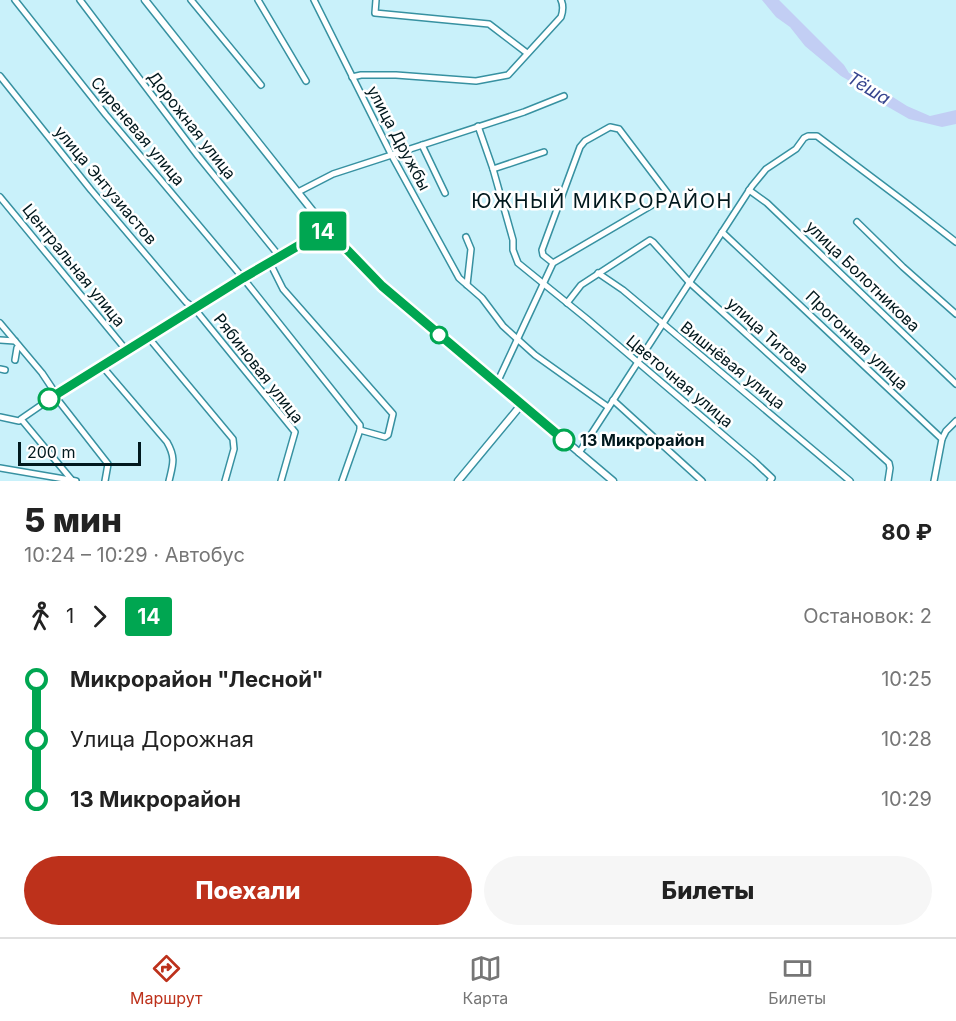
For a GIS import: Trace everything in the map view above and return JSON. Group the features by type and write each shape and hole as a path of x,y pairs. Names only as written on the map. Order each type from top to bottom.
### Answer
{"main road":[{"path":"145,0 327,229 382,286 613,481"},
{"path":"458,481 521,405"}],"street":[{"name":"Сиреневая улица","path":"15,0 106,115 243,278 354,417 360,425 360,430"},
{"name":"Дорожная улица","path":"80,0 198,156 280,257"},
{"path":"191,0 261,85"},
{"path":"258,0 306,81"},
{"name":"улица Дружбы","path":"314,0 392,154 459,278 482,298 502,326 535,355 608,407"},
{"path":"376,0 377,13 489,24 527,53"},
{"path":"352,77 374,75 476,81 508,75 561,17 562,2"},
{"name":"улица Энтузиастов","path":"0,76 91,190 186,302 194,308"},
{"path":"298,192 333,174 524,112 564,96"},
{"name":"Цветочная улица","path":"478,126 493,169 518,263 755,462 772,478 770,481"},
{"path":"496,383 553,263 669,195 619,129 610,127 585,141 580,147 542,250 543,255 553,263"},
{"path":"579,453 748,190 766,169 796,149 804,138 817,136 956,242"},
{"path":"422,145 445,194"},
{"path":"493,169 544,152"},
{"name":"улица Болотникова","path":"748,190 767,203 956,384"},
{"name":"Центральная улица","path":"0,197 127,351"},
{"path":"857,222 956,314"},
{"path":"20,420 55,394 327,229"},
{"name":"Прогонная улица","path":"722,232 942,439"},
{"path":"466,237 471,249 467,285"},
{"name":"улица Титова","path":"598,273 650,240 689,282 889,463 888,481"},
{"path":"270,263 283,289 393,414 388,435 385,437 360,430 342,481"},
{"path":"567,303 581,285 598,273"},
{"name":"Вишнёвая улица","path":"598,273 622,290 850,481"},
{"name":"Рябиновая улица","path":"194,308 295,432 281,481"},
{"path":"0,323 42,373 55,394 108,464 105,481"},
{"path":"148,337 233,439 234,449 225,481"},
{"path":"0,340 17,344"},
{"path":"15,360 17,344"},
{"path":"102,366 173,452 174,458 169,481"},
{"path":"613,400 702,481"},
{"path":"0,417 20,420 75,481"},
{"path":"934,481 942,439 956,421"},
{"path":"0,468 75,481"},
{"path":"33,481 37,474"}],"water":[{"name":"Тёша","path":"762,0 779,0 844,65 849,73 907,106 930,116 956,110 956,124 942,127 909,119 876,100 870,93 841,76 805,46 790,27 776,17"}],"bus line":[{"name":"14","path":"49,399 243,278 327,229 382,286 564,440"}],"place":[{"name":"13 Микрорайон","path":"564,440"}],"district":[{"name":"ЮЖНЫЙ МИКРОРАЙОН","path":"602,201"}]}
